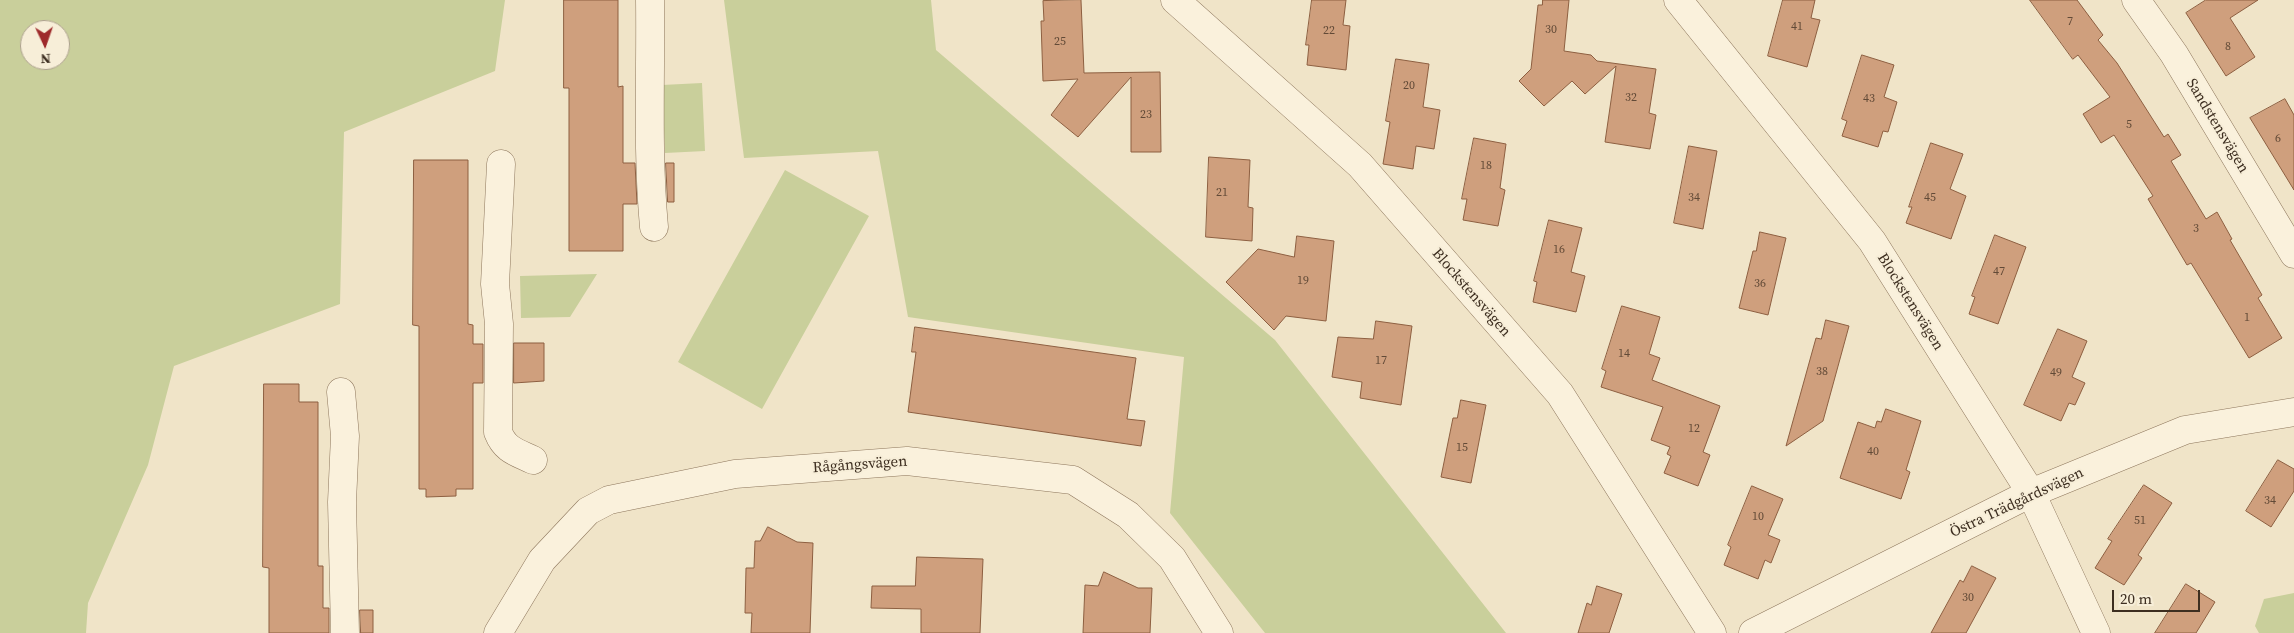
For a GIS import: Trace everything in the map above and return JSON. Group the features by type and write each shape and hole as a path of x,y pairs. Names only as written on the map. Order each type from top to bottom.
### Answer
{"street":[{"path":"650,0 648,110 650,179 654,227"},
{"name":"Blockstensvägen","path":"1175,0 1360,165 1560,394 1712,633"},
{"name":"Blockstensvägen","path":"1678,0 1872,240 2031,493 2096,633"},
{"name":"Sandstensvägen","path":"2136,0 2174,54 2294,254"},
{"path":"501,164 496,284 499,333 498,432 503,443 514,452 533,460"},
{"path":"340,392 345,436 342,502 345,633"},
{"name":"Östra Trädgårdsvägen","path":"1754,633 2031,493 2185,430 2294,412"},
{"name":"Rågångsvägen","path":"498,633 542,560 588,511 609,500 735,474 907,460 1073,480 1128,515 1172,558 1219,633"}],"green space":[{"path":"0,0 505,0 495,71 344,132 340,304 174,366 148,465 88,603 86,633 0,633"},
{"path":"724,0 931,0 936,50 1275,340 1506,633 1265,633 1170,513 1184,357 908,317 878,151 744,158"},
{"path":"702,83 705,151 665,153 662,85"},
{"path":"785,170 869,216 762,409 678,362"},
{"path":"597,274 570,317 521,318 520,276"},
{"path":"2294,593 2294,633 2259,633 2255,626 2264,599"}],"building":[{"path":"564,0 618,0 618,87 623,86 623,163 635,163 637,204 623,204 623,251 569,251 569,88 564,88"},
{"path":"1081,0 1084,73 1160,72 1161,152 1131,152 1131,77 1078,137 1051,115 1078,79 1043,81 1041,21 1044,21 1043,1"},
{"path":"1312,0 1346,0 1343,25 1350,26 1346,70 1307,65 1309,45 1306,45"},
{"path":"1543,0 1569,0 1564,51 1591,55 1597,61 1656,69 1649,113 1656,115 1650,149 1605,142 1616,66 1585,94 1572,81 1544,106 1519,81 1531,69 1538,5 1542,5"},
{"path":"1783,0 1815,0 1811,18 1820,20 1807,67 1768,56"},
{"path":"2030,0 2077,0 2103,35 2098,40 2117,63 2164,137 2168,134 2181,155 2171,161 2206,219 2217,212 2232,239 2230,240 2262,295 2258,298 2282,338 2249,358 2191,263 2187,265 2148,199 2153,196 2114,135 2101,143 2083,114 2110,97 2078,55 2073,59"},
{"path":"2206,0 2258,0 2230,18 2255,57 2226,76 2186,13"},
{"path":"1862,55 1894,65 1884,97 1897,102 1888,132 1883,131 1878,147 1842,136 1847,121 1842,119"},
{"path":"1396,59 1429,64 1423,107 1440,110 1434,149 1416,146 1413,169 1383,164 1390,122 1386,121"},
{"path":"2285,99 2294,115 2294,190 2250,118"},
{"path":"1474,138 1506,144 1500,188 1505,190 1498,226 1463,220 1467,199 1462,199"},
{"path":"1931,143 1963,154 1950,189 1966,196 1951,239 1906,223 1912,207 1909,207"},
{"path":"1689,146 1717,151 1703,229 1674,223"},
{"path":"1209,157 1250,160 1248,207 1253,208 1252,241 1206,237"},
{"path":"414,160 468,160 468,324 473,325 473,344 483,344 483,383 473,383 473,489 456,489 456,496 426,497 426,489 419,489 419,326 413,325"},
{"path":"666,163 674,163 674,202 668,202"},
{"path":"1549,220 1582,228 1571,272 1585,276 1576,312 1533,302 1537,282 1534,281"},
{"path":"1760,232 1786,238 1768,315 1739,308 1753,251 1756,251"},
{"path":"1995,235 2026,247 1998,324 1969,314 1975,297 1972,296"},
{"path":"1297,236 1334,241 1326,321 1286,316 1274,330 1226,282 1258,249 1294,257"},
{"path":"1622,306 1660,317 1649,354 1660,358 1652,380 1720,406 1703,452 1710,455 1698,486 1664,473 1671,456 1667,454 1670,447 1651,440 1663,407 1601,387 1606,371 1602,369"},
{"path":"1826,320 1849,326 1823,421 1786,446 1816,338 1821,339"},
{"path":"1376,321 1412,326 1401,405 1360,398 1362,382 1332,377 1338,337 1373,339"},
{"path":"915,327 1136,358 1127,419 1145,421 1141,446 908,412 916,352 912,352"},
{"path":"2058,329 2087,341 2072,377 2085,383 2075,405 2069,403 2061,421 2024,405"},
{"path":"514,343 544,343 544,381 514,383"},
{"path":"264,384 299,384 299,402 318,402 318,566 323,566 323,608 329,608 329,633 269,633 269,568 263,567"},
{"path":"1461,400 1486,405 1471,483 1441,477 1453,418 1457,418"},
{"path":"1886,409 1921,421 1906,470 1910,472 1901,499 1840,478 1858,422 1875,428 1877,421 1881,422"},
{"path":"2278,460 2294,469 2294,491 2271,527 2246,511"},
{"path":"2144,485 2172,503 2138,555 2142,558 2124,585 2095,568 2112,541 2108,539"},
{"path":"1752,486 1783,499 1768,535 1780,540 1771,563 1765,560 1758,579 1724,565 1731,547 1728,545"},
{"path":"768,527 797,542 813,543 810,633 751,633 752,613 745,613 746,568 754,568 755,541 760,541"},
{"path":"917,557 983,559 980,633 921,633 921,609 871,608 872,586 915,586"},
{"path":"1972,566 1996,578 1966,633 1931,633 1960,580 1963,582"},
{"path":"1104,572 1138,588 1152,588 1150,633 1083,633 1085,585 1098,586"},
{"path":"2186,584 2215,602 2196,633 2155,633"},
{"path":"1597,586 1622,594 1609,633 1578,633 1587,603 1591,605"},
{"path":"360,610 373,610 373,633 361,633"}]}
